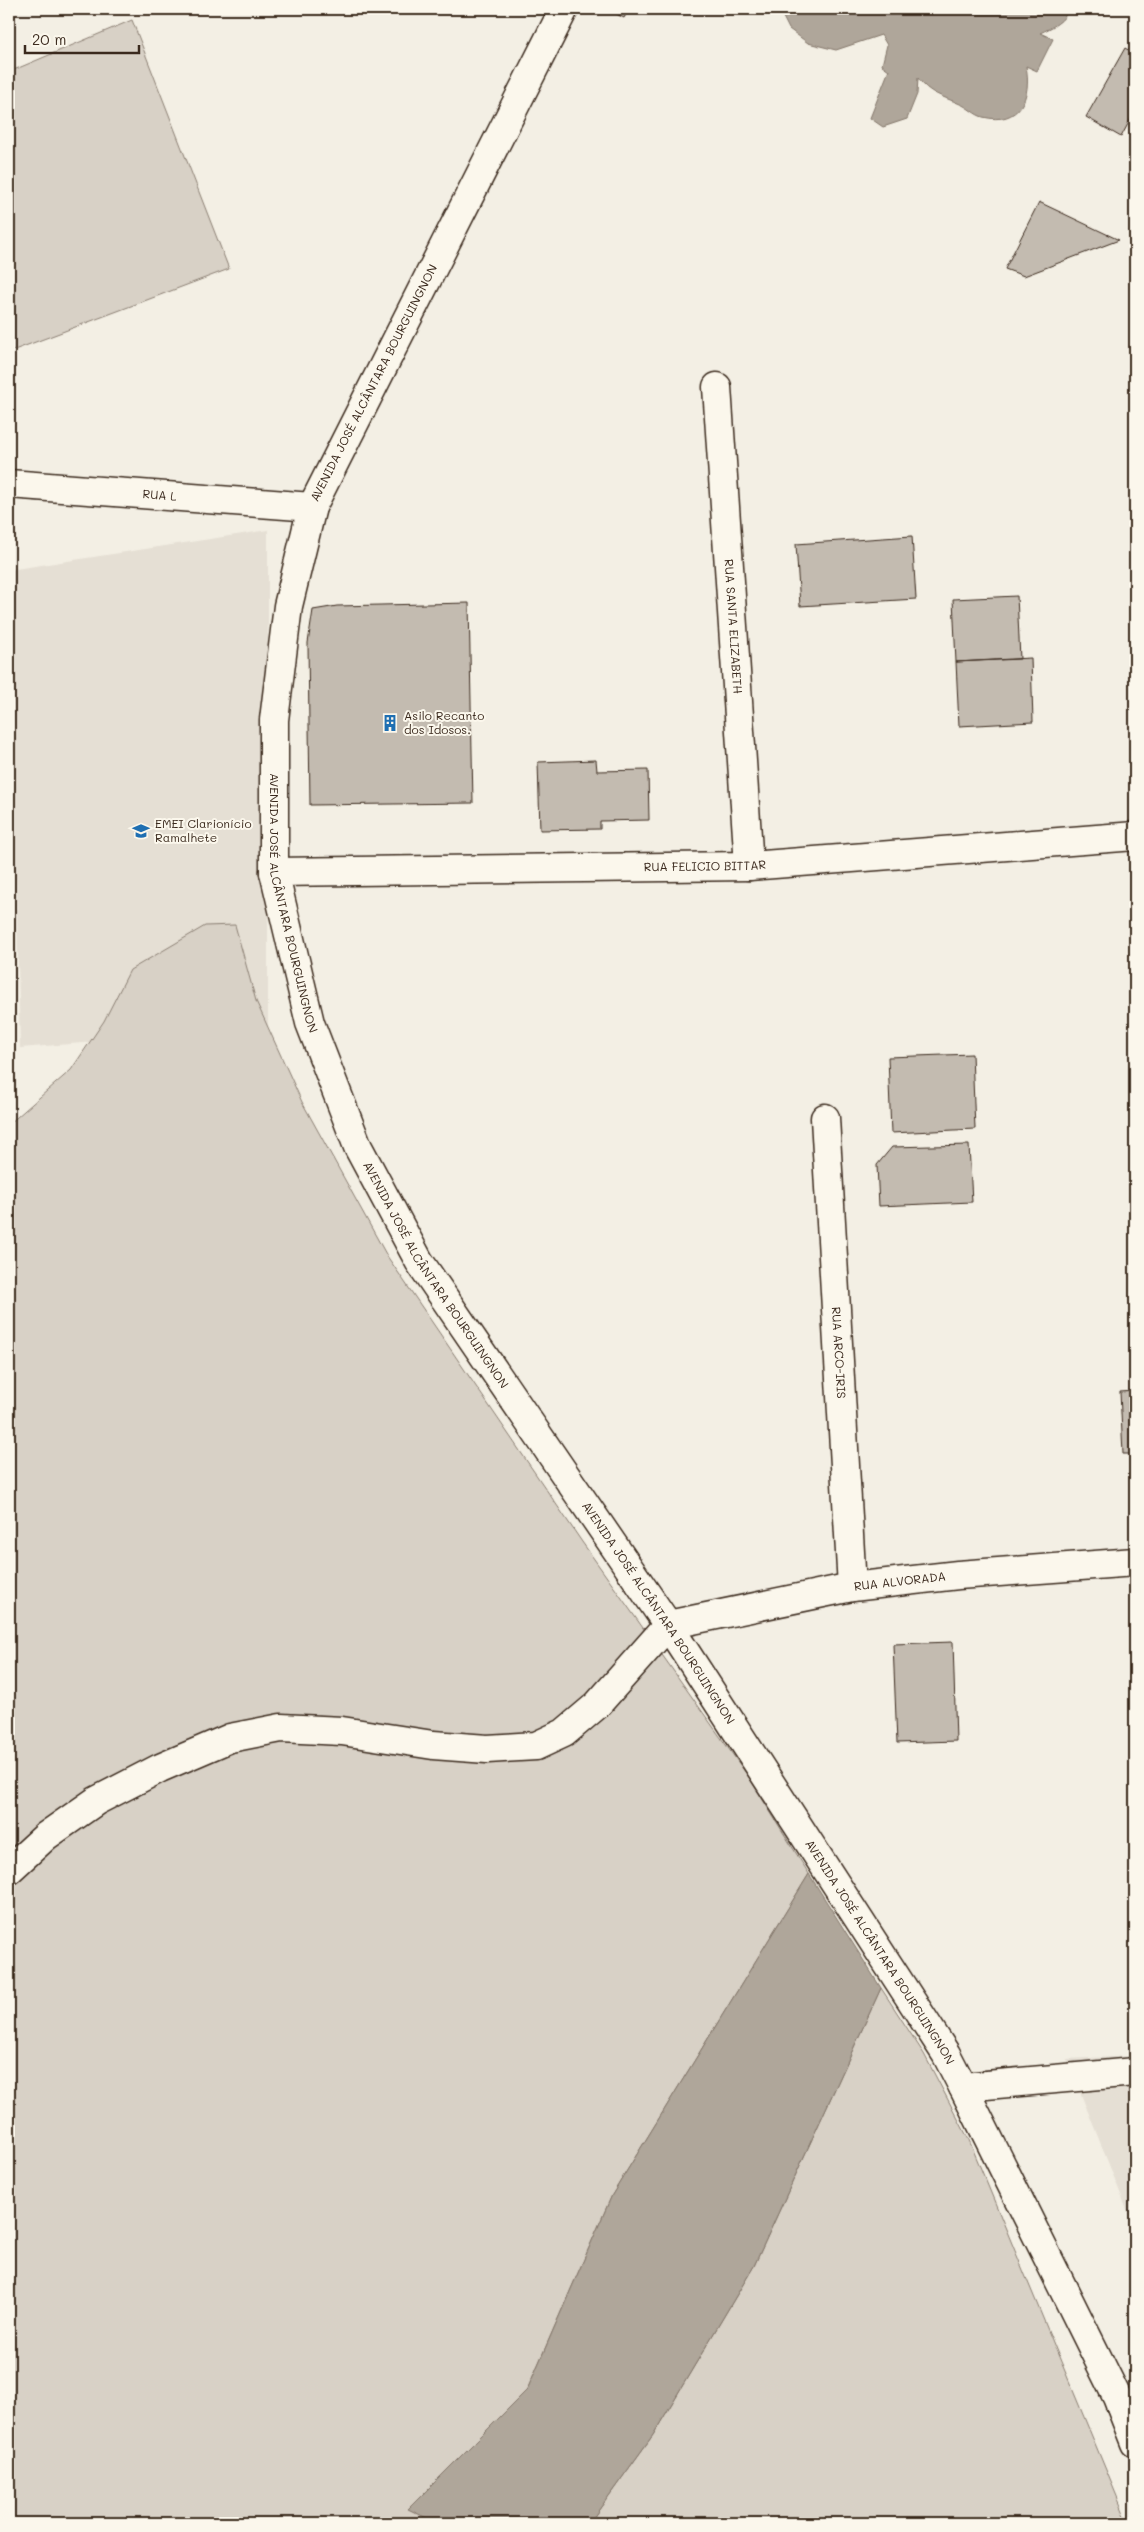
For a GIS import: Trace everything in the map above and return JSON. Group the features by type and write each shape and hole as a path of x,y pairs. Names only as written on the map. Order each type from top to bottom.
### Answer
{"street":[{"name":"AVENIDA JOSÉ ALCÂNTARA BOURGUINGNON","path":"564,9 312,506 288,606 274,720 274,872 310,1023 358,1147 419,1261 668,1625 946,2054 1117,2397 1135,2443"},
{"name":"RUA SANTA ELIZABETH","path":"717,387 750,866"},
{"name":"RUA L","path":"9,484 312,506"},
{"name":"RUA FELICIO BITTAR","path":"274,872 750,866 1135,836"},
{"name":"RUA ARCO-IRIS","path":"825,1118 852,1586"},
{"name":"RUA ALVORADA","path":"668,1625 852,1586 958,1575 1135,1562"},
{"path":"9,1870 46,1836 96,1802 160,1768 230,1738 281,1728 342,1731 433,1745 487,1748 536,1746 564,1733 597,1705 668,1625"},
{"path":"963,2087 1135,2072"}],"shaded area":[{"path":"779,9 1068,9 1061,21 1040,33 1053,39 1037,71 1026,66 1027,88 1025,98 1021,106 1014,113 996,119 980,116 963,105 931,91 918,78 917,94 907,119 883,127 870,118 889,70 882,65 887,45 881,35 836,50 808,43 789,29"},
{"path":"132,20 229,269 9,352 9,72"},
{"name":"EMEI Clarionício Ramalhete","path":"268,530 268,1028 20,1048 9,570"},
{"path":"235,925 256,1001 302,1102 387,1256 582,1542 748,1776 809,1874 612,2195 527,2390 409,2508 437,2523 9,2523 9,1124 71,1070 104,1021 130,970 205,926"},
{"path":"809,1874 881,1988 754,2266 653,2435 593,2518 574,2523 437,2523 408,2509 527,2390 612,2195"},
{"path":"881,1988 924,2054 969,2140 1128,2523 574,2523 593,2518 653,2435 754,2266"},
{"path":"1135,2056 1135,2230 1067,2059"}],"building":[{"path":"607,9 629,9 624,18"},
{"path":"1125,48 1135,54 1135,111 1121,137 1086,117"},
{"path":"1039,202 1119,240 1024,276 1005,269"},
{"path":"912,536 916,599 800,606 796,544"},
{"path":"1017,596 1020,659 956,662 953,599"},
{"name":"Asilo Recanto dos Idosos.","path":"469,603 473,803 310,805 308,643 313,610 337,606"},
{"path":"1031,658 1033,722 959,726 956,662"},
{"path":"596,760 597,771 648,770 649,820 600,821 600,829 540,830 538,762"},
{"path":"972,1054 975,1129 891,1133 888,1057"},
{"path":"969,1145 972,1202 879,1206 877,1165 892,1147"},
{"path":"1135,1391 1135,1454 1123,1454 1120,1392"},
{"path":"953,1642 956,1741 897,1743 893,1644"}],"place":[{"name":"Asilo Recanto dos Idosos.","path":"390,723"},
{"name":"EMEI Clarionício Ramalhete","path":"141,831"}]}
